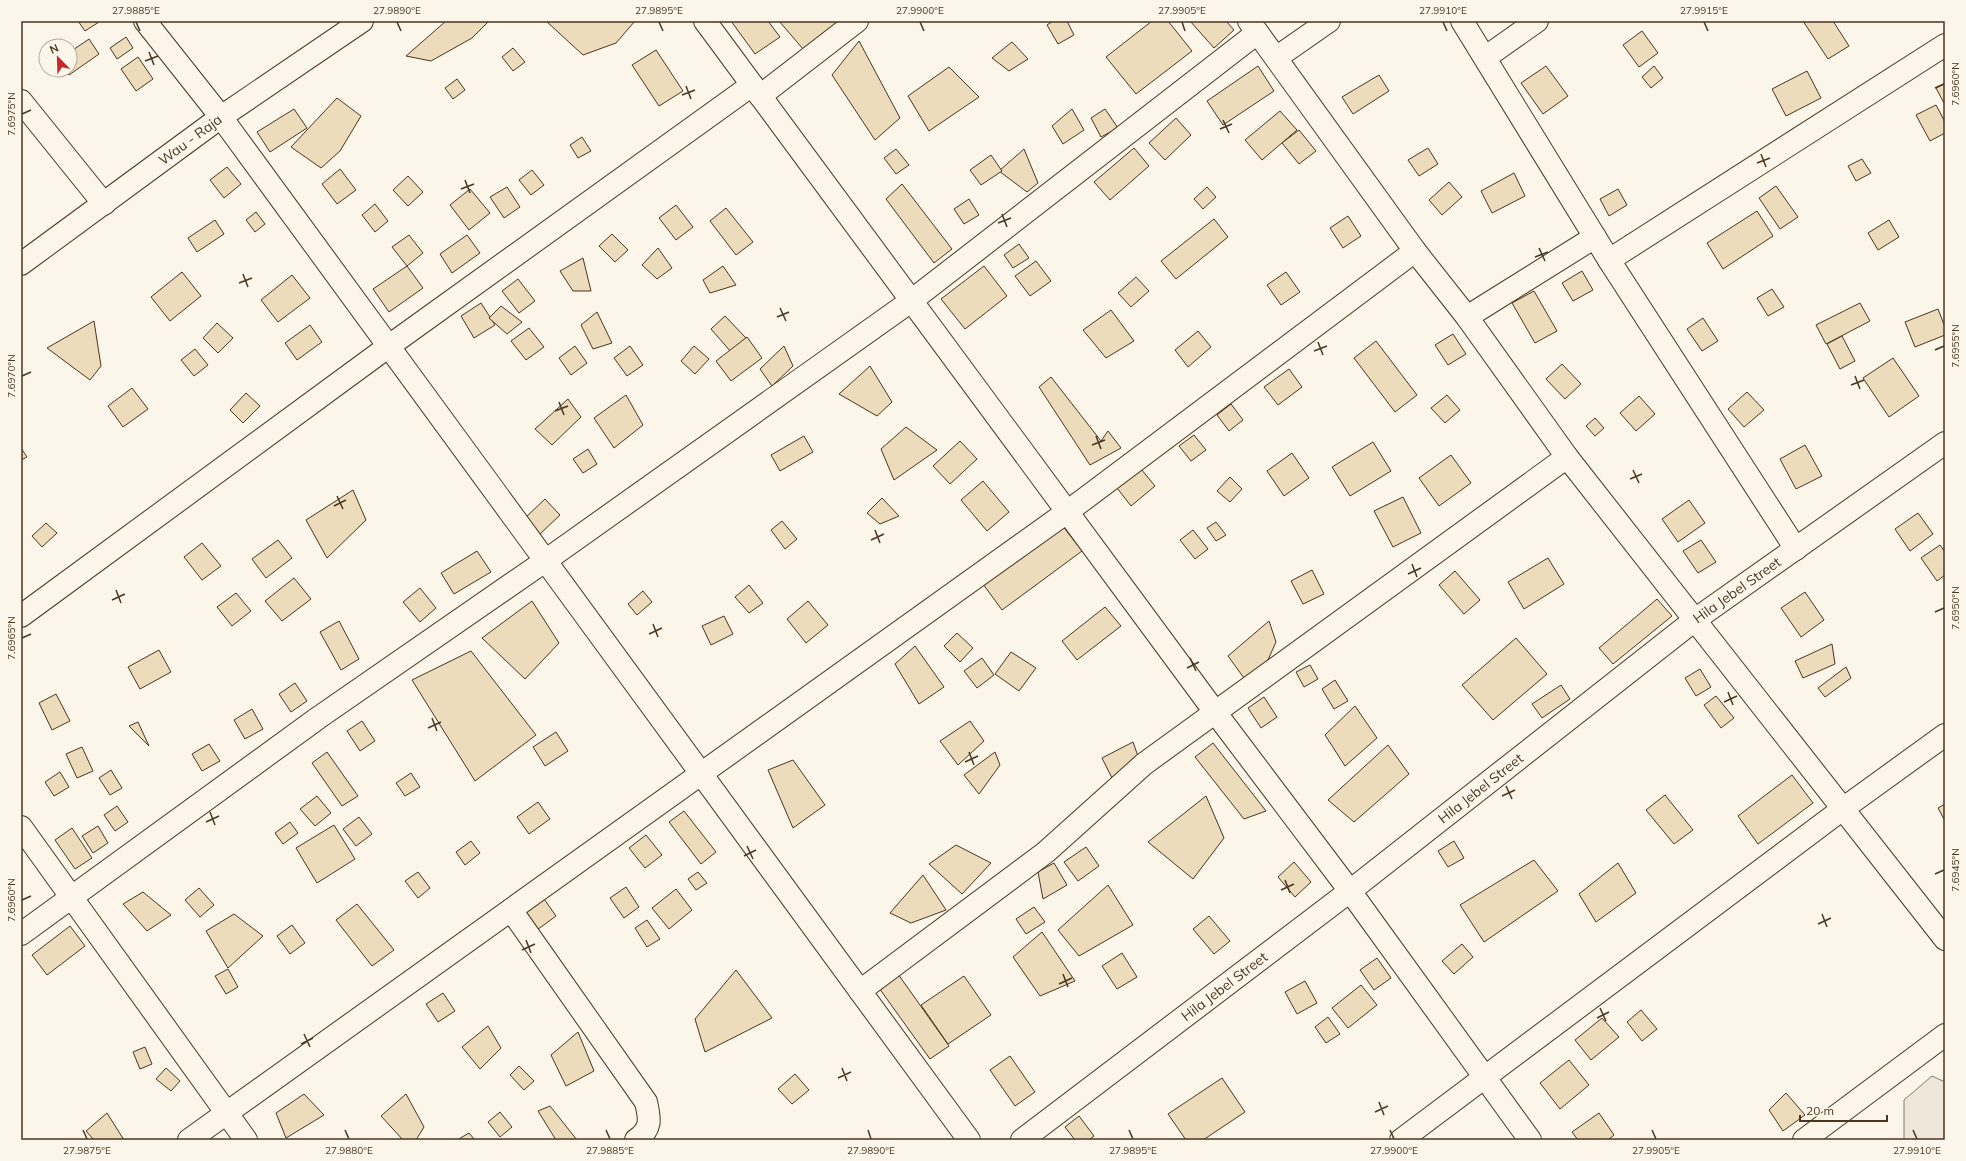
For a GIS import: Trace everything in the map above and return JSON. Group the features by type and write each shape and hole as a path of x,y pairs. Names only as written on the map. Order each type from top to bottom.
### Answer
{"street":[{"path":"144,21 221,117 969,1140"},
{"name":"Wau - Raja","path":"21,264 221,117 362,21"},
{"path":"705,21 1215,712 1350,891 1530,1140"},
{"path":"21,616 389,346 857,21"},
{"path":"1276,58 1329,21"},
{"path":"1462,21 1486,57 1609,260 1796,549"},
{"path":"1486,57 1537,21"},
{"path":"21,934 318,718 545,561 911,301 1253,27 1415,251 1467,317 1567,457 1844,808 1945,939"},
{"path":"1609,260 1945,45"},
{"path":"21,101 104,204"},
{"path":"1467,317 1595,237"},
{"path":"189,1140 1067,512 1415,251"},
{"name":"Hila Jebel Street","path":"1022,1140 1350,891 1696,620 1945,443"},
{"path":"860,991 1046,852 1144,764 1567,457"},
{"path":"1401,1140 1844,808 1945,735"},
{"path":"21,828 246,1140"},
{"path":"511,910 646,1102 650,1119 644,1134 636,1140"},
{"path":"1804,1140 1945,1035"}],"shaded area":[{"path":"1932,1076 1945,1082 1945,1140 1904,1140 1904,1100"}],"building":[{"path":"78,21 98,21 99,22 85,31"},
{"path":"446,21 489,21 472,38 431,61 406,56"},
{"path":"546,21 635,21 616,43 583,55"},
{"path":"731,21 768,21 780,37 755,54"},
{"path":"779,21 850,21 809,56"},
{"path":"1053,21 1067,21 1074,35 1058,44 1047,25"},
{"path":"1152,21 1168,21 1192,51 1136,94 1106,57"},
{"path":"1190,21 1226,21 1234,30 1214,48"},
{"path":"1803,21 1833,21 1849,46 1828,59"},
{"path":"1642,31 1658,53 1639,67 1623,45"},
{"path":"126,37 133,48 117,59 110,48"},
{"path":"89,39 99,54 78,69 78,47"},
{"path":"859,41 900,118 875,140 832,75"},
{"path":"1012,42 1028,59 1009,71 992,58"},
{"path":"513,48 525,62 513,71 502,57"},
{"path":"656,50 683,91 659,106 632,65"},
{"path":"138,57 153,79 136,91 121,69"},
{"path":"1258,66 1274,91 1223,125 1207,101"},
{"path":"1546,66 1568,96 1543,114 1521,83"},
{"path":"1654,66 1663,78 1651,88 1642,77"},
{"path":"949,67 979,97 929,131 908,96"},
{"path":"1807,71 1821,98 1786,116 1772,89"},
{"path":"1379,75 1389,91 1353,114 1342,97"},
{"path":"457,79 465,90 453,99 445,88"},
{"path":"1945,83 1945,105 1936,88"},
{"path":"337,98 361,116 340,151 321,168 291,147"},
{"path":"1936,105 1945,122 1945,133 1930,141 1916,115"},
{"path":"294,109 307,128 270,152 257,132"},
{"path":"1072,109 1084,130 1063,144 1052,126"},
{"path":"1105,109 1118,128 1101,137 1091,118"},
{"path":"1280,111 1297,130 1262,160 1245,140"},
{"path":"1176,118 1191,135 1165,160 1149,143"},
{"path":"1299,130 1316,151 1299,164 1282,143"},
{"path":"582,137 591,151 578,158 570,145"},
{"path":"1134,148 1149,166 1110,200 1094,182"},
{"path":"1428,148 1438,164 1419,176 1408,160"},
{"path":"896,149 909,165 896,174 884,158"},
{"path":"1024,149 1038,183 1027,192 999,171"},
{"path":"991,155 1002,171 981,185 970,170"},
{"path":"1862,159 1871,173 1856,181 1848,166"},
{"path":"227,167 241,184 224,198 210,180"},
{"path":"340,169 356,190 337,204 322,184"},
{"path":"532,170 544,185 531,195 519,180"},
{"path":"1514,173 1525,196 1492,213 1481,191"},
{"path":"408,176 423,192 408,206 393,190"},
{"path":"1449,182 1462,197 1442,215 1429,200"},
{"path":"902,184 952,249 934,263 886,199"},
{"path":"1776,186 1798,217 1780,229 1759,198"},
{"path":"507,187 520,207 504,218 490,197"},
{"path":"1207,187 1216,197 1203,209 1194,199"},
{"path":"470,189 490,213 469,230 450,205"},
{"path":"1618,189 1627,205 1609,216 1600,199"},
{"path":"969,199 979,215 964,224 954,209"},
{"path":"375,204 388,221 375,232 362,215"},
{"path":"676,205 693,227 676,240 659,218"},
{"path":"726,208 753,242 736,255 710,221"},
{"path":"1757,211 1773,236 1723,269 1707,243"},
{"path":"256,212 265,224 255,232 246,220"},
{"path":"1348,216 1361,236 1343,248 1330,228"},
{"path":"1214,219 1228,237 1176,279 1161,261"},
{"path":"215,220 224,234 197,252 188,238"},
{"path":"1889,220 1899,237 1878,250 1868,233"},
{"path":"612,234 628,250 615,262 599,246"},
{"path":"409,235 423,253 407,266 392,247"},
{"path":"467,235 480,253 452,273 440,254"},
{"path":"1019,244 1029,258 1013,268 1004,255"},
{"path":"658,248 672,268 657,279 642,265"},
{"path":"583,258 591,291 573,291 560,271"},
{"path":"1036,261 1051,281 1030,296 1015,276"},
{"path":"407,266 423,288 389,312 373,289"},
{"path":"723,266 736,285 710,293 703,280"},
{"path":"984,266 1007,296 965,329 941,299"},
{"path":"1582,271 1593,290 1573,301 1562,283"},
{"path":"182,272 201,296 170,321 151,297"},
{"path":"1286,272 1300,292 1281,305 1267,285"},
{"path":"292,275 310,298 278,322 261,300"},
{"path":"1136,277 1149,291 1131,307 1118,293"},
{"path":"518,279 535,301 519,313 502,291"},
{"path":"1772,289 1784,307 1768,316 1757,298"},
{"path":"1534,291 1557,331 1535,343 1512,303"},
{"path":"481,303 495,325 474,338 461,316"},
{"path":"1860,303 1870,321 1826,344 1816,325"},
{"path":"501,306 522,322 507,334 489,318"},
{"path":"1938,309 1945,327 1945,335 1915,347 1905,322"},
{"path":"1111,310 1134,341 1106,358 1083,330"},
{"path":"597,312 612,343 593,349 581,325"},
{"path":"725,316 746,338 731,352 711,329"},
{"path":"1703,318 1718,341 1702,351 1687,329"},
{"path":"94,321 101,366 90,380 47,348"},
{"path":"217,323 233,338 218,353 203,338"},
{"path":"310,325 322,342 297,360 285,343"},
{"path":"529,328 544,347 526,360 511,341"},
{"path":"1198,331 1211,347 1188,367 1175,350"},
{"path":"1453,334 1466,354 1448,365 1435,345"},
{"path":"1842,336 1855,361 1840,369 1827,344"},
{"path":"747,337 762,358 731,381 716,361"},
{"path":"1376,341 1417,395 1395,412 1354,358"},
{"path":"575,346 587,363 571,375 559,358"},
{"path":"630,346 643,365 627,376 614,358"},
{"path":"694,346 709,359 695,374 681,361"},
{"path":"784,346 793,366 772,386 760,369"},
{"path":"195,349 208,365 194,376 181,360"},
{"path":"1893,358 1919,396 1889,417 1863,378"},
{"path":"1562,364 1581,384 1565,399 1546,379"},
{"path":"870,366 892,402 877,416 839,394"},
{"path":"1289,369 1302,387 1278,405 1264,387"},
{"path":"1051,377 1101,441 1108,431 1121,448 1090,465 1039,387"},
{"path":"132,388 148,409 123,427 108,406"},
{"path":"1747,392 1764,410 1744,427 1728,409"},
{"path":"246,393 260,406 243,423 230,410"},
{"path":"626,395 643,425 614,448 594,418"},
{"path":"1447,395 1460,410 1445,423 1431,408"},
{"path":"1639,396 1655,414 1636,431 1620,413"},
{"path":"568,399 581,417 552,445 535,429"},
{"path":"1231,404 1243,420 1229,431 1217,415"},
{"path":"1595,418 1604,428 1595,436 1586,426"},
{"path":"906,427 937,450 894,480 881,449"},
{"path":"1194,435 1206,450 1191,461 1179,446"},
{"path":"804,436 813,452 780,471 771,455"},
{"path":"960,441 977,459 950,484 933,466"},
{"path":"1373,442 1391,471 1350,496 1332,467"},
{"path":"1805,445 1822,476 1796,489 1780,459"},
{"path":"21,448 27,457 21,460"},
{"path":"588,449 597,464 583,473 573,459"},
{"path":"1292,453 1309,478 1284,496 1267,471"},
{"path":"1451,455 1471,483 1439,506 1419,478"},
{"path":"1141,469 1155,486 1131,506 1117,488"},
{"path":"1230,477 1242,489 1230,502 1217,491"},
{"path":"983,481 1009,512 987,531 961,500"},
{"path":"353,490 366,520 327,558 306,520"},
{"path":"1403,497 1421,533 1393,547 1374,511"},
{"path":"882,498 899,516 880,524 867,513"},
{"path":"545,499 560,515 540,534 525,518"},
{"path":"1689,500 1705,523 1678,542 1662,519"},
{"path":"1918,513 1933,534 1910,551 1895,529"},
{"path":"782,521 797,539 785,549 771,530"},
{"path":"1216,522 1226,535 1216,541 1207,528"},
{"path":"46,523 57,533 42,547 32,536"},
{"path":"1062,525 1082,551 1002,610 983,584"},
{"path":"1193,530 1208,549 1195,559 1180,540"},
{"path":"278,540 292,558 266,578 252,559"},
{"path":"1701,540 1716,562 1698,573 1683,551"},
{"path":"202,543 221,566 202,580 184,557"},
{"path":"1940,545 1945,552 1945,575 1937,581 1921,558"},
{"path":"477,551 491,572 454,594 441,573"},
{"path":"1548,558 1564,584 1524,609 1508,582"},
{"path":"1312,570 1324,594 1303,604 1291,581"},
{"path":"1455,571 1480,600 1464,614 1439,585"},
{"path":"294,578 311,599 282,621 265,601"},
{"path":"749,585 763,603 749,613 735,597"},
{"path":"420,588 436,608 420,622 403,602"},
{"path":"643,591 652,602 637,615 628,604"},
{"path":"1805,592 1824,620 1801,637 1781,608"},
{"path":"236,593 251,611 232,626 217,607"},
{"path":"1657,599 1672,616 1613,664 1599,648"},
{"path":"532,601 559,643 525,679 482,638"},
{"path":"808,601 828,625 806,643 787,619"},
{"path":"1105,607 1121,626 1077,660 1062,641"},
{"path":"724,616 733,634 711,645 702,626"},
{"path":"339,621 359,659 341,670 320,632"},
{"path":"1269,621 1276,642 1267,662 1244,678 1228,656"},
{"path":"957,633 973,648 960,662 944,646"},
{"path":"1516,638 1547,674 1493,720 1462,685"},
{"path":"1832,644 1835,664 1803,678 1795,661"},
{"path":"915,646 944,687 919,704 895,664"},
{"path":"159,650 171,672 140,689 128,667"},
{"path":"471,651 536,735 475,781 412,680"},
{"path":"1011,652 1036,668 1019,691 995,674"},
{"path":"982,658 994,675 977,688 964,671"},
{"path":"1310,665 1318,679 1304,687 1296,672"},
{"path":"1846,667 1851,678 1825,697 1818,688"},
{"path":"1700,669 1711,687 1696,696 1685,678"},
{"path":"1335,680 1348,701 1334,709 1322,689"},
{"path":"295,683 307,701 291,712 279,694"},
{"path":"1561,685 1570,699 1542,718 1532,704"},
{"path":"56,694 70,721 52,730 39,703"},
{"path":"1716,696 1734,718 1721,728 1704,705"},
{"path":"1264,697 1277,717 1261,728 1248,708"},
{"path":"1355,706 1377,738 1345,766 1325,735"},
{"path":"252,709 263,729 245,739 234,720"},
{"path":"362,721 375,741 360,751 347,731"},
{"path":"970,721 984,741 958,765 940,741"},
{"path":"138,722 149,746 129,726"},
{"path":"556,732 568,751 545,766 533,747"},
{"path":"1133,742 1140,762 1113,780 1102,758"},
{"path":"1213,743 1266,811 1244,819 1195,757"},
{"path":"209,744 220,761 202,771 192,754"},
{"path":"1388,745 1409,774 1354,822 1328,800"},
{"path":"82,747 93,771 77,778 66,754"},
{"path":"327,752 358,796 342,806 312,763"},
{"path":"995,752 1000,765 979,794 964,775"},
{"path":"793,760 825,805 793,828 768,770"},
{"path":"111,770 122,788 110,795 99,778"},
{"path":"60,772 69,787 54,796 45,782"},
{"path":"411,773 420,787 405,796 396,783"},
{"path":"1792,775 1813,803 1758,844 1738,816"},
{"path":"1665,795 1693,830 1674,844 1646,810"},
{"path":"317,796 331,813 315,826 300,809"},
{"path":"1206,796 1224,838 1193,879 1148,842"},
{"path":"538,802 550,819 529,834 517,817"},
{"path":"1945,804 1945,821 1938,808"},
{"path":"117,806 128,822 115,831 104,815"},
{"path":"684,811 716,852 701,864 669,822"},
{"path":"359,817 372,834 356,846 343,829"},
{"path":"290,822 298,833 283,844 275,833"},
{"path":"334,825 355,859 317,883 296,848"},
{"path":"98,826 108,843 93,853 82,836"},
{"path":"72,828 92,858 75,869 55,840"},
{"path":"646,835 662,855 645,868 629,848"},
{"path":"471,841 480,853 465,865 456,852"},
{"path":"1454,841 1464,858 1448,867 1438,851"},
{"path":"956,845 991,863 962,894 929,864"},
{"path":"1086,847 1099,866 1078,881 1064,862"},
{"path":"1534,860 1558,891 1484,942 1460,905"},
{"path":"1294,862 1311,882 1295,897 1278,877"},
{"path":"1054,863 1067,885 1043,899 1038,872"},
{"path":"1618,863 1636,893 1596,922 1579,894"},
{"path":"418,872 430,888 418,898 405,881"},
{"path":"698,872 707,883 696,890 688,879"},
{"path":"923,875 946,910 911,923 890,913"},
{"path":"1108,885 1133,925 1079,956 1058,930"},
{"path":"626,887 639,907 624,918 610,898"},
{"path":"199,888 214,905 200,917 185,900"},
{"path":"676,889 692,910 669,929 652,908"},
{"path":"143,892 171,915 147,931 123,904"},
{"path":"542,896 556,916 537,930 523,910"},
{"path":"357,904 394,950 372,966 336,920"},
{"path":"1034,907 1045,922 1026,934 1016,919"},
{"path":"234,914 263,936 228,968 206,931"},
{"path":"1209,916 1230,941 1214,954 1193,929"},
{"path":"647,920 660,939 647,947 635,928"},
{"path":"292,925 305,943 290,954 277,936"},
{"path":"70,926 85,946 47,975 32,955"},
{"path":"1042,932 1075,981 1040,996 1013,957"},
{"path":"1462,944 1473,957 1454,974 1442,961"},
{"path":"1122,953 1137,977 1117,989 1102,966"},
{"path":"1377,958 1391,978 1374,990 1360,970"},
{"path":"228,969 238,987 226,994 215,976"},
{"path":"736,970 772,1018 705,1052 695,1019"},
{"path":"898,974 949,1046 930,1059 879,988"},
{"path":"964,976 991,1015 948,1044 921,1005"},
{"path":"1305,981 1317,1003 1297,1014 1285,992"},
{"path":"1361,985 1377,1005 1348,1028 1332,1008"},
{"path":"443,993 455,1011 438,1022 426,1004"},
{"path":"1641,1010 1657,1029 1642,1041 1627,1022"},
{"path":"1328,1017 1340,1034 1326,1043 1315,1027"},
{"path":"1602,1018 1619,1037 1591,1060 1575,1040"},
{"path":"488,1026 501,1048 480,1069 462,1047"},
{"path":"578,1032 594,1071 566,1086 551,1055"},
{"path":"145,1047 152,1064 140,1069 133,1052"},
{"path":"1010,1056 1035,1092 1015,1106 990,1070"},
{"path":"1569,1060 1589,1085 1560,1109 1540,1083"},
{"path":"519,1066 534,1081 524,1090 510,1075"},
{"path":"166,1068 180,1081 171,1091 156,1079"},
{"path":"795,1074 809,1090 792,1104 778,1089"},
{"path":"1222,1078 1245,1112 1203,1140 1186,1140 1168,1114"},
{"path":"1786,1093 1805,1115 1783,1131 1769,1110"},
{"path":"304,1094 324,1115 286,1138 276,1113"},
{"path":"406,1094 424,1127 416,1140 403,1140 381,1116"},
{"path":"550,1106 577,1140 556,1140 538,1111"},
{"path":"500,1112 512,1127 500,1137 488,1122"},
{"path":"107,1113 124,1140 94,1140 86,1131"},
{"path":"1599,1113 1614,1135 1608,1140 1578,1140 1572,1132"},
{"path":"1079,1116 1094,1136 1089,1140 1075,1140 1065,1127"},
{"path":"469,1133 475,1140 457,1140"}]}
